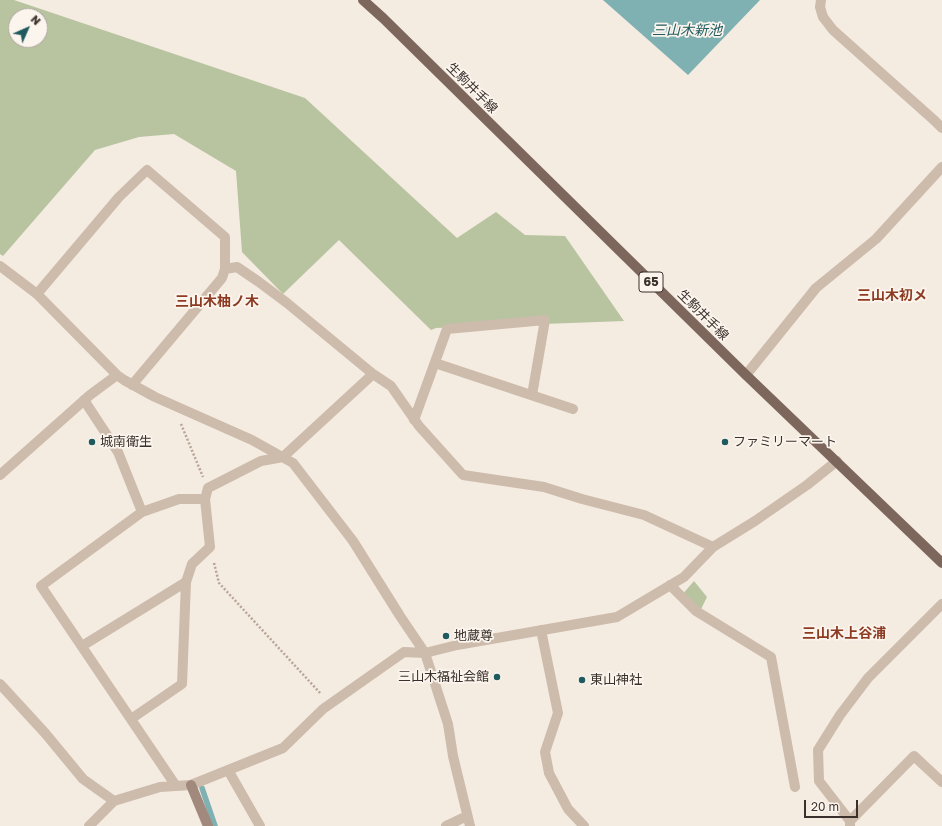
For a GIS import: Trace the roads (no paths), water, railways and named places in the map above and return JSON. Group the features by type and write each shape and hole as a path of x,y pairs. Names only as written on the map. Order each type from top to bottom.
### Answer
{"main road":[{"name":"生駒井手線","path":"363,0 384,18 746,375 942,563"}],"street":[{"path":"821,0 820,7 823,17 833,30 942,128"},
{"path":"746,375 816,288 876,239 942,167"},
{"path":"37,294 119,197 147,170 225,237 225,269 222,278 132,385"},
{"path":"0,266 37,294 117,375 132,385 252,440 283,456 293,463 354,541 400,616 425,653 448,724 452,756 470,826"},
{"path":"225,269 237,267 287,303 373,374 391,386 414,420 463,475 544,487 582,499 644,515 713,547"},
{"path":"414,420 447,329 545,320 532,395"},
{"path":"435,363 573,410"},
{"path":"131,719 182,684 186,582 192,564 210,547 205,499 208,488 261,461 283,456 373,374"},
{"path":"0,474 84,400 117,375"},
{"path":"84,400 118,452 142,512"},
{"path":"89,826 114,801 160,787 191,785 283,748 330,705 404,652 425,653 457,645 617,617 684,576 713,547 755,521 807,485 837,461"},
{"path":"176,786 42,586 142,512 179,499 205,499"},
{"path":"82,646 186,582"},
{"path":"670,585 696,611 771,657 795,787"},
{"path":"942,604 868,678 840,715 818,750 819,781 850,823 914,756 942,782"},
{"path":"541,630 558,713 545,752 549,773 568,809 584,826"},
{"path":"0,684 45,733 83,779 114,801"},
{"path":"228,770 260,826"},
{"path":"191,785 208,826"},
{"path":"446,826 467,816"}],"water":[{"name":"三山木新池","path":"603,0 760,0 688,75"}],"waterway":[{"path":"202,788 215,826"}],"place":[{"name":"城南衛生","path":"92,442"},
{"name":"ファミリーマート","path":"725,442"},
{"name":"地蔵尊","path":"446,636"},
{"name":"三山木福祉会館","path":"497,677"},
{"name":"東山神社","path":"582,680"}],"district":[{"name":"三山木初メ","path":"892,296"},
{"name":"三山木柚ノ木","path":"217,302"},
{"name":"三山木上谷浦","path":"844,634"}]}
